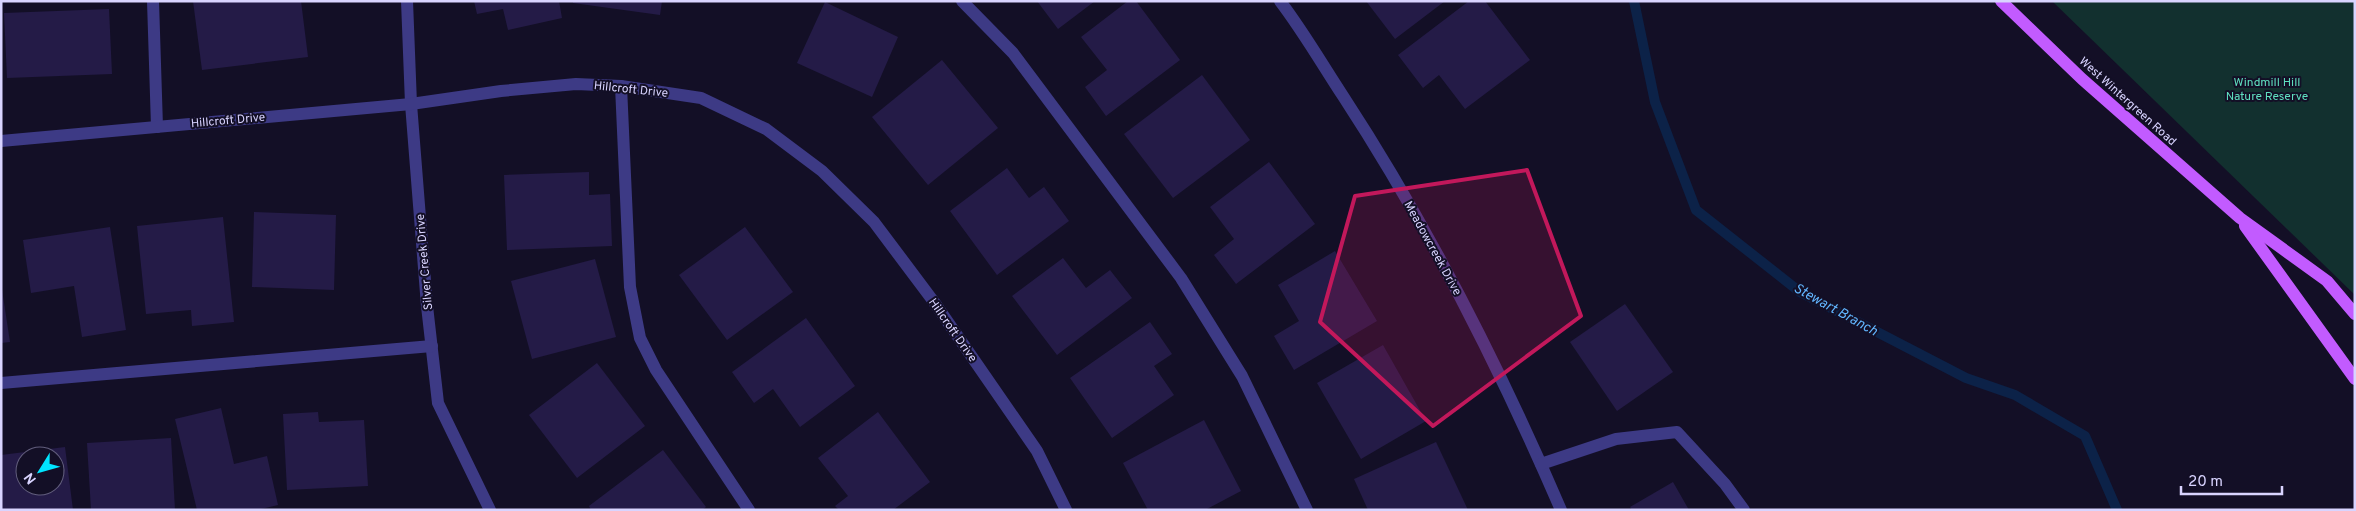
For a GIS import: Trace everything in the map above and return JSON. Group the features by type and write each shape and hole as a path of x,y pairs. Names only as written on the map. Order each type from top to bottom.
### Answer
{"main road":[{"name":"West Wintergreen Road","path":"2001,1 2082,79 2240,218 2327,281 2355,314"},
{"name":"West Wintergreen Road","path":"2240,218 2355,379"}],"street":[{"path":"153,1 158,127"},
{"name":"Silver Creek Drive","path":"407,1 411,104 438,403 487,508"},
{"path":"962,1 1013,53 1181,278 1242,376 1307,510"},
{"name":"Meadowcreek Drive","path":"1280,1 1379,151 1424,229 1479,334 1561,510"},
{"name":"Hillcroft Drive","path":"1,141 411,104 501,91 576,84 621,86 701,98 766,129 822,171 874,222 934,302 1037,451 1066,510"},
{"path":"621,86 630,288 640,338 656,370 750,510"},
{"path":"1,383 432,346"},
{"path":"1541,464 1616,438 1677,432 1725,484 1744,510"}],"highlighted area":[{"path":"1527,170 1581,316 1433,426 1320,322 1355,196"}],"green space":[{"name":"Windmill Hill Nature Reserve","path":"2052,1 2355,1 2355,295"}],"building":[{"path":"193,1 301,1 308,57 202,70"},
{"path":"474,1 559,1 562,18 508,30 503,9 477,14"},
{"path":"573,1 662,1 660,15 573,3"},
{"path":"1037,1 1095,1 1058,29"},
{"path":"1128,1 1136,1 1180,60 1106,116 1085,87 1107,70 1081,37"},
{"path":"1366,1 1445,1 1395,39"},
{"path":"1469,1 1485,1 1530,60 1465,109 1439,75 1423,88 1398,55"},
{"path":"825,2 898,37 872,97 797,63"},
{"path":"109,9 112,74 7,78 4,13"},
{"path":"942,60 998,128 928,185 872,117"},
{"path":"1202,75 1250,140 1173,198 1124,134"},
{"path":"1269,162 1315,224 1236,284 1214,255 1234,239 1210,207"},
{"path":"1007,168 1029,198 1044,187 1069,221 997,275 950,211"},
{"path":"589,172 589,195 610,194 612,246 507,250 504,175"},
{"path":"254,212 336,215 334,290 252,287"},
{"path":"223,217 234,322 192,326 191,310 146,314 137,226"},
{"path":"110,227 126,330 82,337 74,286 31,293 23,240"},
{"path":"745,227 793,292 727,340 679,275"},
{"path":"1335,251 1377,321 1294,370 1274,336 1299,321 1278,285"},
{"path":"1063,258 1086,288 1110,270 1132,298 1057,355 1012,296"},
{"path":"595,259 616,337 532,359 511,281"},
{"path":"1,283 10,342 1,343"},
{"path":"1625,304 1673,372 1617,411 1570,342"},
{"path":"806,318 855,386 800,427 773,389 754,403 732,372"},
{"path":"1150,322 1172,354 1154,366 1174,395 1112,438 1070,378"},
{"path":"1383,345 1426,421 1361,459 1317,383"},
{"path":"597,363 645,426 577,478 529,415"},
{"path":"221,408 234,464 267,456 278,505 257,510 197,510 175,419"},
{"path":"318,412 319,422 364,420 368,486 287,490 283,414"},
{"path":"878,412 930,482 893,510 839,510 835,506 848,496 818,458"},
{"path":"1204,420 1241,491 1205,510 1148,510 1123,463"},
{"path":"171,438 175,510 91,510 87,443"},
{"path":"1436,442 1468,510 1368,510 1354,479"},
{"path":"65,447 73,510 1,510 1,455 15,453 15,496 65,496"},
{"path":"663,450 706,507 702,510 591,510 589,506"},
{"path":"1673,482 1689,510 1632,510 1630,507"}],"waterway":[{"name":"Stewart Branch","path":"1634,1 1655,102 1696,210 1800,292 1966,378 2015,395 2085,436 2117,510"}]}
